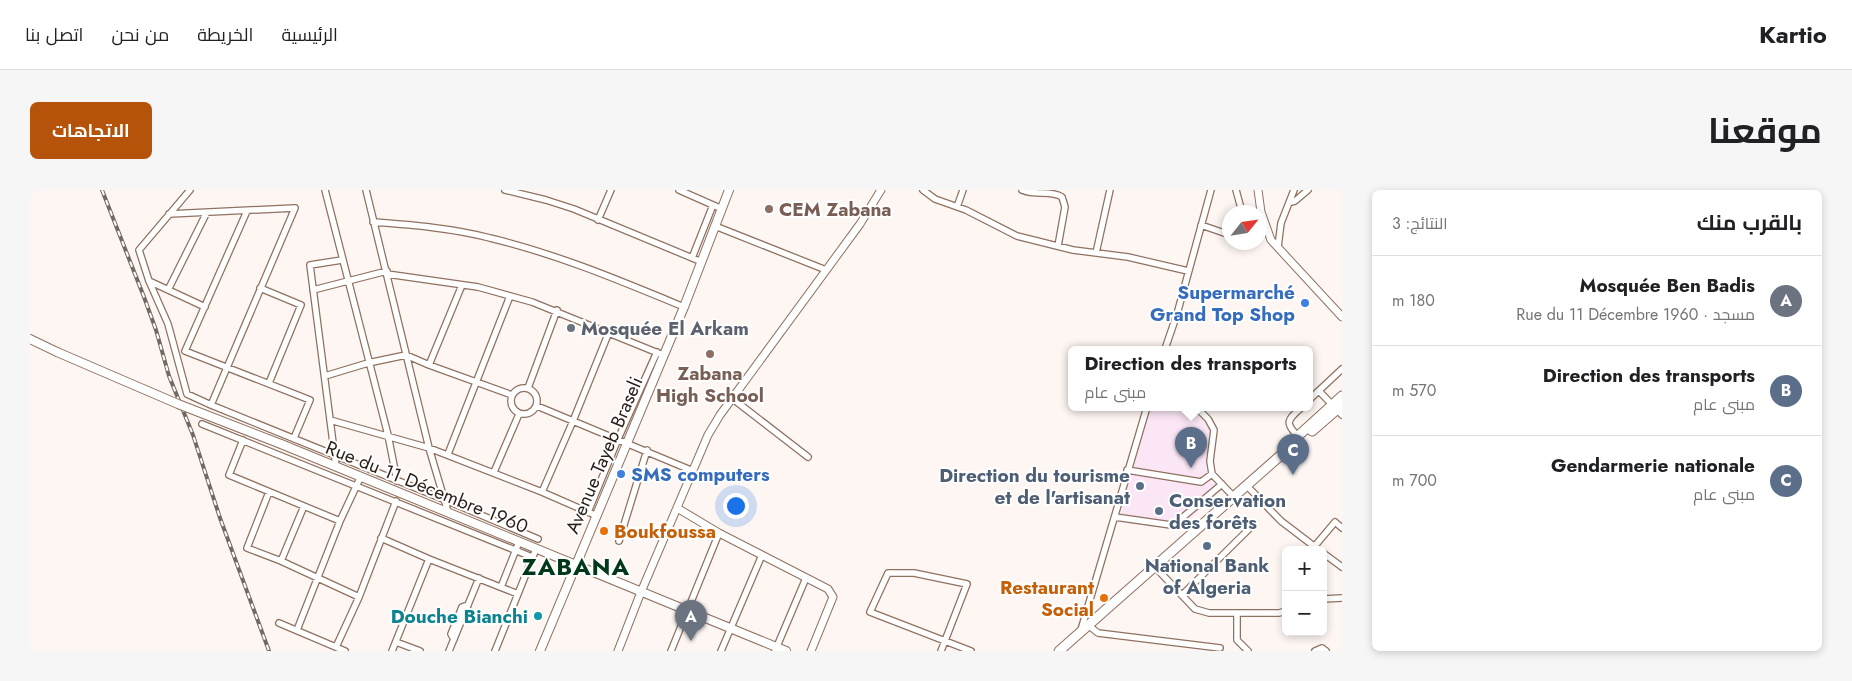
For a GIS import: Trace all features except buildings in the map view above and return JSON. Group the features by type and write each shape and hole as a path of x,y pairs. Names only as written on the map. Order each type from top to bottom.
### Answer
{"main road":[{"name":"Avenue Tayeb Braseli","path":"540,651 627,442 660,353 684,308 729,190"},
{"name":"Rue du 11 Décembre 1960","path":"30,339 178,404 361,476 776,649 786,651"},
{"name":"Rue du 11 Décembre 1960","path":"30,344 56,352"},
{"path":"1290,447 1297,444 1338,408 1342,396"},
{"path":"1061,650 1247,486 1290,447 1298,436 1338,408"}],"street":[{"path":"190,190 139,250 149,281 168,324 187,394 538,539"},
{"path":"325,190 388,435 397,481"},
{"path":"366,190 406,354 448,512"},
{"path":"505,190 516,191 560,204 702,262"},
{"path":"598,220 611,190"},
{"path":"680,190 722,209"},
{"path":"618,651 708,435 860,224 881,190"},
{"path":"924,190 935,199 989,221 1016,236 1058,246 1128,257 1188,271"},
{"path":"957,207 963,190"},
{"path":"1022,190 1059,195 1064,200 1065,207 1058,246"},
{"path":"1096,253 1110,190"},
{"path":"1166,346 1177,314 1211,190"},
{"path":"1236,190 1240,205"},
{"path":"1258,190 1264,224 1271,240 1342,317"},
{"path":"1278,247 1281,223 1291,202 1294,190"},
{"path":"1291,202 1308,190"},
{"path":"692,258 713,205"},
{"path":"169,214 206,214 295,208 211,405"},
{"path":"248,211 185,351 310,400 294,438"},
{"path":"168,290 206,214"},
{"path":"373,222 456,231 505,242 558,258 684,308"},
{"path":"1201,225 1222,232"},
{"path":"715,226 826,270"},
{"path":"336,466 310,265 342,260"},
{"path":"313,290 387,273 478,287 557,310 660,353 618,439 588,512"},
{"path":"149,281 205,306"},
{"path":"429,365 462,285"},
{"path":"260,288 301,305 269,383"},
{"path":"448,454 510,296"},
{"path":"528,388 557,310"},
{"path":"542,492 609,332"},
{"path":"325,376 406,354 429,365 512,395"},
{"path":"1313,396 1342,369"},
{"path":"528,388 537,397 537,406 532,413 519,414 512,406 512,395 519,389 528,388"},
{"path":"1319,391 1338,408"},
{"path":"733,399 808,457"},
{"path":"537,406 647,450 692,471"},
{"path":"1080,632 1146,411"},
{"path":"1200,411 1208,419 1214,430 1210,461 1212,474 1234,497"},
{"path":"1298,411 1290,419 1289,423 1290,429 1298,436"},
{"path":"494,472 519,414"},
{"path":"330,420 388,435 448,454 597,516"},
{"path":"202,424 532,557"},
{"path":"243,440 229,475 340,521"},
{"path":"619,541 647,450"},
{"path":"1127,470 1201,482 1212,474"},
{"path":"297,630 340,521 361,476"},
{"path":"1115,517 1174,524 1222,484"},
{"path":"1247,486 1281,521 1313,546"},
{"path":"269,492 247,548 359,597"},
{"path":"336,647 359,597 396,501"},
{"path":"281,562 304,506"},
{"path":"677,508 719,533 828,589 833,597 811,651"},
{"path":"1317,546 1335,522 1342,528"},
{"path":"1182,596 1248,530"},
{"path":"671,651 719,533"},
{"path":"381,538 518,594"},
{"path":"501,587 519,542"},
{"path":"495,651 536,549"},
{"path":"722,651 762,555"},
{"path":"1327,556 1342,567"},
{"path":"392,651 429,559"},
{"path":"1155,567 1194,609 1209,613 1282,612"},
{"path":"941,651 946,640 967,584 914,573 888,573 870,612 946,640 971,651"},
{"path":"449,651 479,578"},
{"path":"776,649 806,578"},
{"path":"1327,600 1342,598"},
{"path":"1237,613 1237,640 1248,651"},
{"path":"279,623 345,651"},
{"path":"1088,625 1098,633 1220,648"},
{"path":"396,642 420,651"},
{"path":"1315,651 1322,648 1326,651"}],"shaded area":[{"path":"1150,411 1195,411 1207,422 1211,433 1206,469 1212,481 1221,490 1178,530 1118,522"}],"railway":[{"path":"102,190 156,330 169,376 193,435 220,518 269,651"}],"place":[{"name":"CEM Zabana","path":"769,209"},
{"name":"Supermarché Grand Top Shop","path":"1305,303"},
{"name":"Mosquée El Arkam","path":"571,328"},
{"name":"Zabana High School","path":"710,354"},
{"name":"Direction des transports","path":"1191,468"},
{"name":"SMS computers","path":"621,474"},
{"name":"Gendarmerie nationale","path":"1293,475"},
{"name":"Direction du tourisme et de l'artisanat","path":"1140,486"},
{"name":"Conservation des forêts","path":"1159,511"},
{"name":"Boukfoussa","path":"604,531"},
{"name":"National Bank of Algeria","path":"1207,546"},
{"name":"Restaurant Social","path":"1104,598"},
{"name":"Douche Bianchi","path":"538,616"},
{"name":"Mosquée Ben Badis","path":"691,641"}],"district":[{"name":"ZABANA","path":"576,566"}]}
